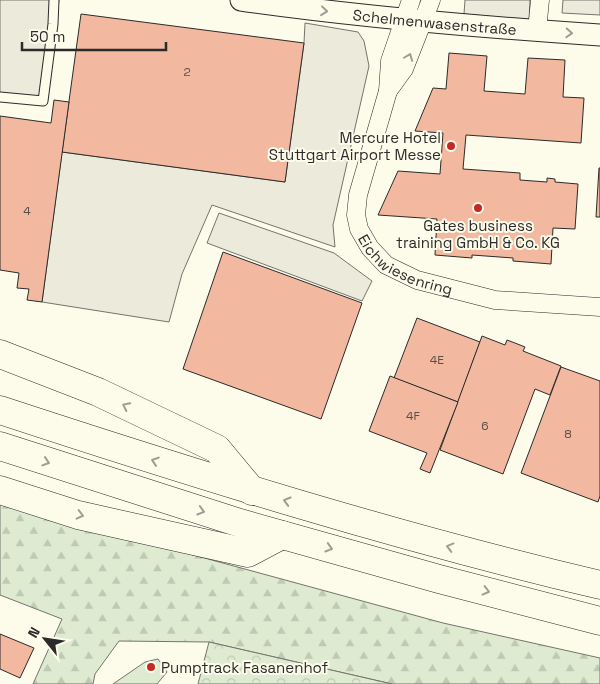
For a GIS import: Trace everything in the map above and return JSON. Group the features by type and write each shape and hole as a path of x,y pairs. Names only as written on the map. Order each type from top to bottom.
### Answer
{"highway":[{"path":"0,354 98,392 217,450 252,491"},
{"path":"0,410 252,491 418,538 600,585"},
{"path":"0,446 118,485 282,535 600,621"},
{"path":"0,490 78,515 248,553 282,535"}],"street":[{"name":"Schelmenwasenstraße","path":"241,0 304,9 413,13 538,31 600,35"},
{"name":"Eichwiesenring","path":"431,0 413,13 390,62 388,91 358,196 356,215 359,229 370,248 386,265 417,280 495,300 600,307"},
{"path":"538,31 540,0"}],"lane":[{"path":"0,96 43,101 53,24 54,0"}],"green space":[{"path":"0,500 131,538 443,623 600,658 600,684 392,684 209,642 119,641 95,674 93,684 33,684 62,619 0,595"},
{"path":"209,642 392,684 198,684"},
{"name":"Pumptrack Fasanenhof","path":"158,659 167,672 157,684 113,684 145,662"}],"shaded area":[{"path":"0,0 59,0 44,104 0,99"},
{"path":"465,0 530,0 529,20 464,14"},
{"path":"563,0 600,0 600,15 562,13"},
{"path":"305,23 358,32 364,41 369,66 333,225 335,247 212,205 182,274 169,322 42,302 62,152 285,182 304,43"},
{"path":"219,213 334,253 372,281 362,301 207,243"}],"building":[{"path":"81,14 304,43 285,182 62,152"},
{"path":"449,53 487,56 484,91 525,94 528,58 565,60 563,97 584,98 581,143 466,135 463,169 520,173 520,180 547,182 547,178 555,179 555,182 578,184 575,229 553,228 551,264 513,261 513,258 472,255 472,258 435,255 437,219 378,215 398,171 440,174 443,133 415,131 433,88 446,89"},
{"path":"54,100 69,102 42,302 27,300 29,289 17,288 19,273 0,270 0,116 51,123"},
{"path":"599,168 600,217 596,217"},
{"path":"223,252 362,303 321,419 183,369"},
{"path":"417,318 480,342 458,402 394,378"},
{"path":"482,336 505,345 507,340 515,343 525,347 523,351 561,366 550,395 535,389 503,474 440,450"},
{"path":"561,367 600,381 600,496 598,502 521,473"},
{"path":"390,376 458,402 430,473 420,469 427,453 369,431"},
{"path":"0,634 34,648 20,678 0,669"}],"place":[{"name":"Mercure Hotel Stuttgart Airport Messe","path":"451,146"},
{"name":"Gates business training GmbH & Co. KG","path":"478,208"},
{"name":"Pumptrack Fasanenhof","path":"151,667"}]}
